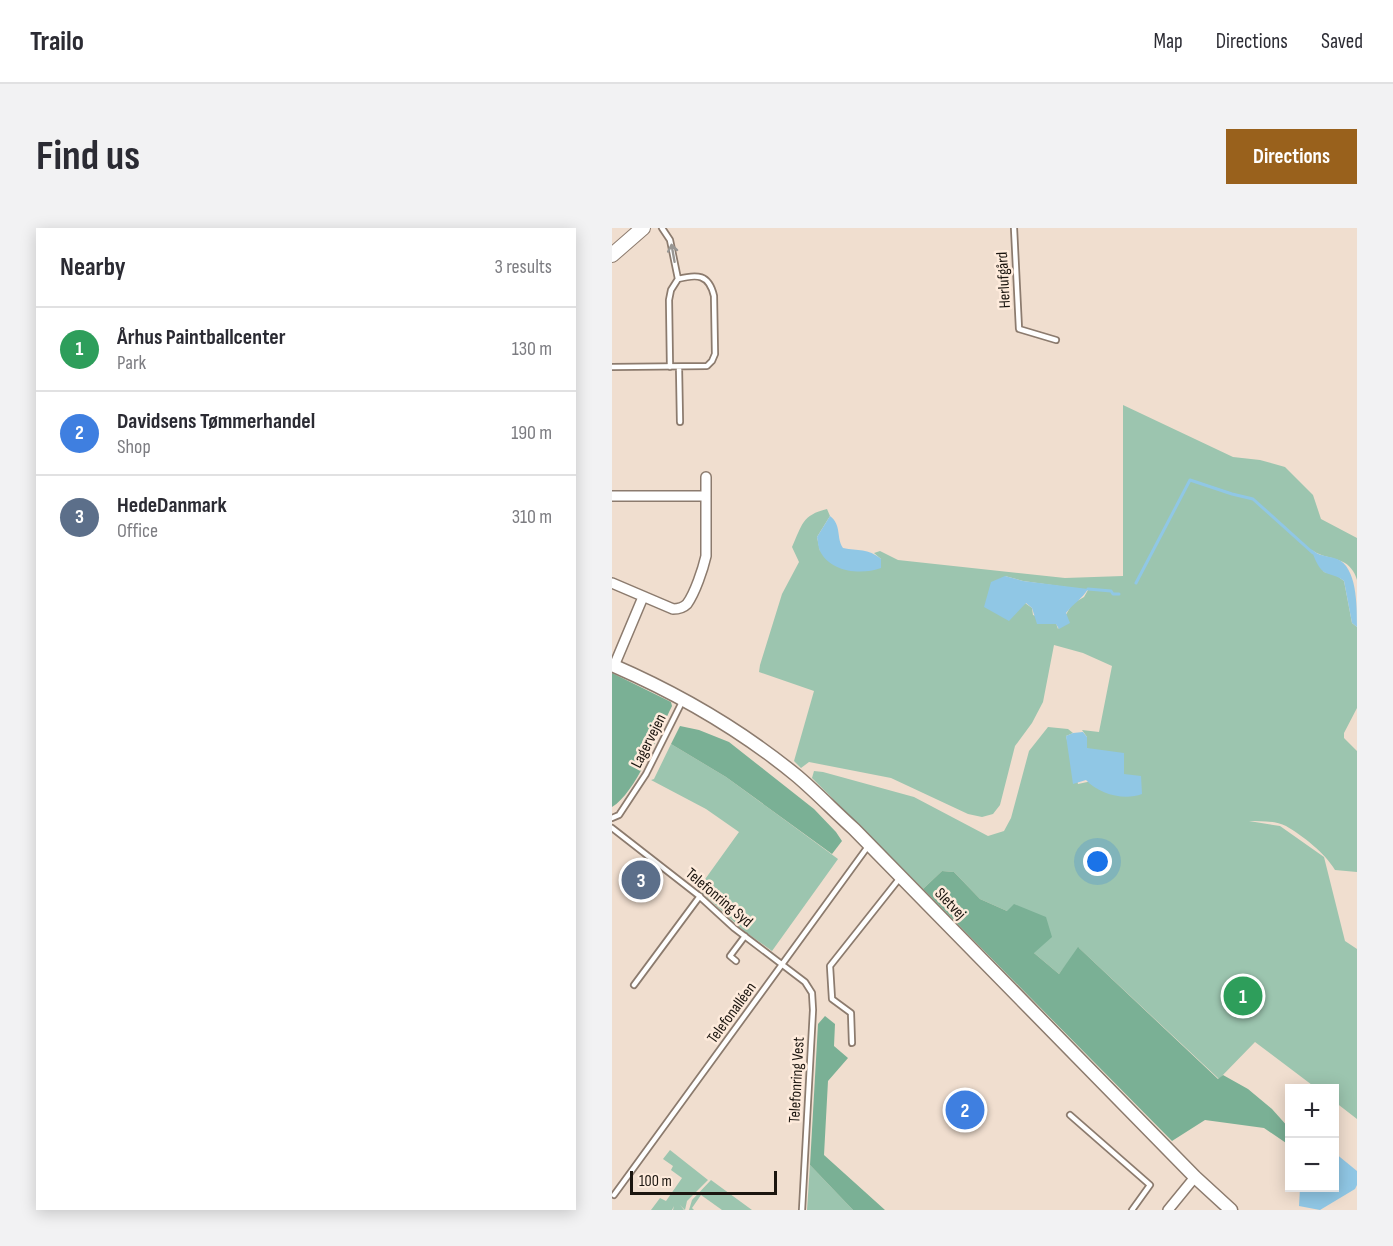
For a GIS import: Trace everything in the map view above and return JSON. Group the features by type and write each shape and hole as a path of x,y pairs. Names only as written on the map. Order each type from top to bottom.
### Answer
{"main road":[{"path":"612,246 641,228"},
{"path":"612,255 641,228"}],"street":[{"path":"612,583 674,609 680,609 686,605 704,566 706,556 706,477"},
{"path":"612,496 706,496"},
{"path":"613,666 643,597"},
{"name":"Sletvej","path":"613,666 684,700 736,731 799,778 901,877 1195,1177 1232,1210"},
{"path":"1168,1210 1195,1177"}],"lane":[{"path":"662,228 670,240 678,279"},
{"name":"Herlufgård","path":"1014,228 1019,329 1056,340"},
{"path":"612,367 670,367 707,366 712,361 714,296 707,281 693,275 678,279 671,290 669,300 670,367"},
{"path":"679,366 681,422"},
{"name":"Lagervejen","path":"612,818 619,815 646,774 684,700"},
{"name":"Telefonring Syd","path":"612,828 700,896 745,936 782,964"},
{"name":"Telefonalléen","path":"614,1194 869,845"},
{"path":"852,1043 851,1013 832,999 830,966 901,877"},
{"path":"634,985 700,896"},
{"path":"722,957 730,956 745,936"},
{"path":"730,956 736,961"},
{"name":"Telefonring Vest","path":"782,964 805,982 812,993 813,1000 802,1210"},
{"path":"1070,1115 1150,1185 1132,1210"}],"green space":[{"path":"1123,405 1233,457 1260,460 1285,467 1313,495 1321,519 1357,538 1357,580 1353,571 1345,563 1312,550 1324,572 1336,575 1344,581 1352,623 1357,627 1357,708 1344,733 1344,738 1357,751 1357,872 1335,870 1326,857 1313,845 1282,824 1249,821 1280,826 1324,857 1345,941 1357,949 1357,1119 1339,1105 1339,1084 1311,1084 1255,1042 1219,1079 1079,948 1059,974 1034,953 1007,911 980,899 954,872 942,871 923,889 812,778 814,771 823,772 914,797 988,836 1004,831 1011,818 1029,751 1048,727 1068,729 1073,733 1066,736 1078,784 1124,774 1087,748 1087,737 1082,730 1099,732 1112,666 1083,653 1054,645 1043,702 1032,723 1015,746 1000,805 993,814 982,817 968,814 891,778 809,762 801,768 794,761 814,691 759,672 782,594 799,562 792,547 804,522 812,514 827,509 830,516 817,537 820,551 881,559 874,553 880,551 898,560 1065,578 1123,576","holes":["1005,576 1023,581 1088,590 1084,597 1072,604 1058,629 1056,623 1033,615 1032,608 1025,603"]},
{"path":"612,673 671,702 672,706 638,776 621,800 612,807"},
{"path":"680,726 699,730 729,742 814,809 842,841 832,854 726,777 671,744"},
{"path":"671,744 726,777 838,859 772,951 744,931 698,889 739,832 706,809 651,780 654,779"},
{"path":"942,871 954,872 980,899 1007,911 1014,904 1046,917 1052,937 1034,953 1059,974 1078,947 1218,1079 1223,1075 1248,1089 1272,1109 1285,1124 1285,1142 1264,1128 1205,1120 1172,1141 923,889"},
{"path":"825,1016 835,1024 834,1046 848,1058 828,1081 824,1155 885,1210 853,1210 810,1165 818,1024"},
{"path":"670,1150 708,1180 687,1201 685,1210 680,1205 684,1210 673,1210 674,1206 672,1210 651,1210 660,1198 666,1201 682,1178 671,1170 673,1166 663,1159"},
{"path":"810,1165 853,1210 807,1210"},
{"path":"711,1180 752,1210 722,1210 701,1195 692,1208 694,1210 689,1210 692,1200"}],"water":[{"path":"830,516 838,527 843,548 872,553 881,559 881,568 865,571 848,570 831,564 825,558 819,549 817,537"},
{"path":"1311,549 1320,555 1337,559 1349,570 1357,608 1357,627 1352,623 1344,581 1322,570"},
{"path":"1005,576 1023,581 1088,589 1066,613 1070,623 1059,629 1056,624 1037,624 1032,608 1026,603 1009,621 984,607 991,582"},
{"path":"1083,732 1087,737 1087,748 1124,753 1124,774 1141,776 1142,794 1127,797 1112,795 1091,785 1086,780 1073,784 1066,736"},
{"path":"1339,1156 1357,1171 1355,1189 1320,1210 1299,1206 1300,1192 1339,1192"}],"waterway":[{"path":"1136,583 1190,480 1253,499 1313,553"},
{"path":"1088,589 1119,594"}],"place":[{"name":"HedeDanmark","path":"641,880"},
{"name":"Århus Paintballcenter","path":"1243,996"},
{"name":"Davidsens Tømmerhandel","path":"965,1110"}]}
